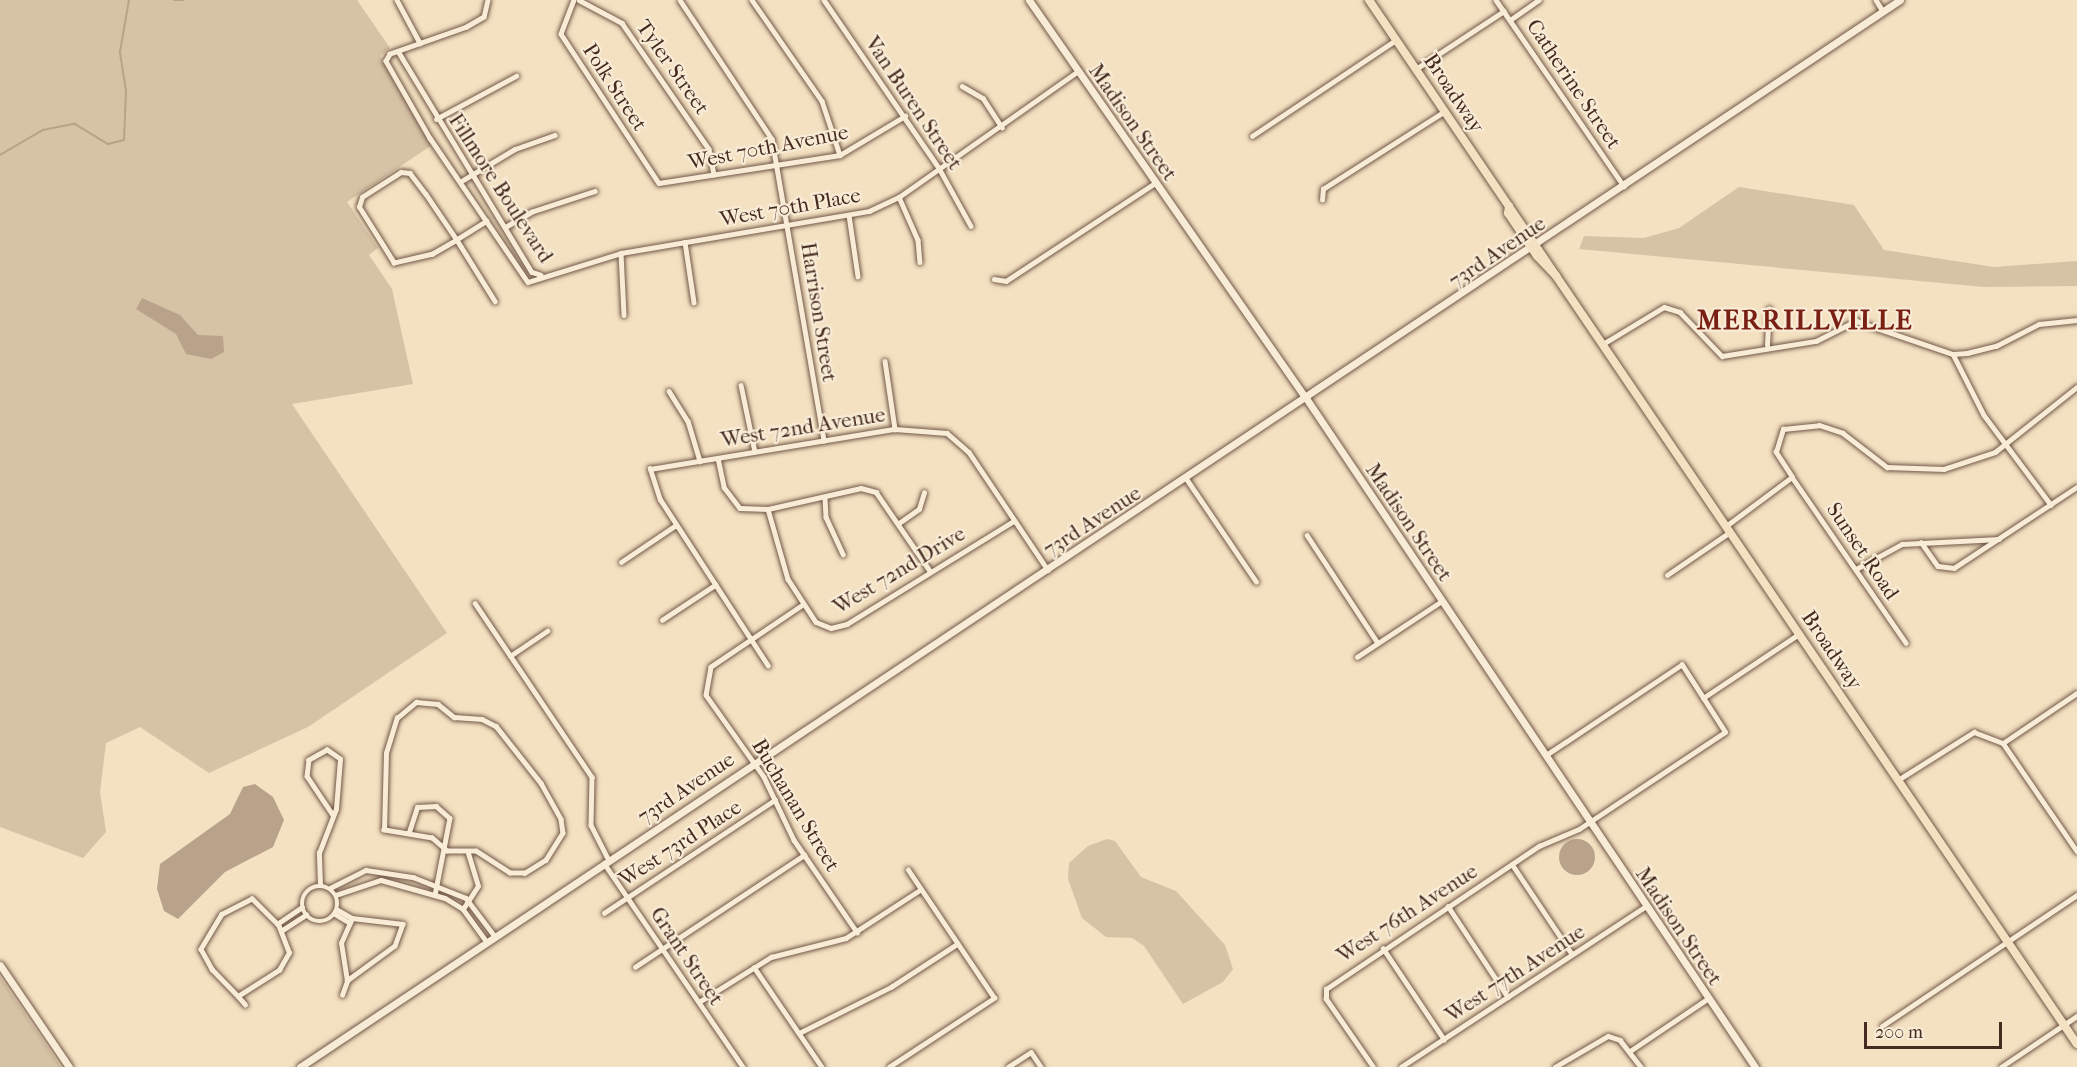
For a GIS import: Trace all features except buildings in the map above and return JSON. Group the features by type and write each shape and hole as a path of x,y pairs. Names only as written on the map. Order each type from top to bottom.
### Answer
{"main road":[{"name":"Broadway","path":"1369,0 2077,1044"}],"street":[{"path":"397,0 420,43"},
{"path":"398,51 467,27 484,17 488,0"},
{"name":"Polk Street","path":"574,0 561,34 664,184"},
{"name":"Tyler Street","path":"579,0 622,23 709,149 714,175"},
{"name":"Harrison Street","path":"680,0 763,121 778,164 824,441"},
{"path":"752,0 822,101 840,155"},
{"name":"Van Buren Street","path":"824,0 939,168 971,226"},
{"name":"Madison Street","path":"1029,0 1306,398 1755,1067"},
{"name":"Catherine Street","path":"1496,0 1624,186"},
{"path":"1510,20 1539,0"},
{"path":"1876,0 1883,11"},
{"name":"73rd Avenue","path":"300,1067 754,762 1536,247 1900,0"},
{"path":"1416,69 1504,11"},
{"path":"1252,136 1396,40"},
{"name":"Fillmore Boulevard","path":"398,51 436,119 507,226 532,272 541,275 522,280 386,61 398,51"},
{"name":"West 70th Place","path":"541,275 621,253 849,215 899,197 1002,127 1077,72"},
{"path":"436,119 516,76"},
{"path":"962,87 983,98 1002,127"},
{"path":"1322,200 1323,189 1444,111"},
{"name":"West 70th Avenue","path":"664,184 840,155 905,116"},
{"path":"460,182 472,173 555,135"},
{"path":"487,221 457,240 433,254 394,263 389,259 359,207 362,197 401,172 416,178 457,240 495,301"},
{"path":"994,279 1006,281 1155,183"},
{"path":"507,226 531,212 595,191"},
{"path":"899,197 918,240 920,262"},
{"path":"849,215 858,276"},
{"path":"685,242 694,302"},
{"path":"621,253 624,315"},
{"path":"1603,344 1664,307 1680,312 1706,346 1722,357 1767,345 1816,340 1856,321 1953,354 1983,352 2039,324 2077,320"},
{"path":"1767,345 1769,309"},
{"path":"1953,354 1984,415 2009,442 2050,505"},
{"path":"885,361 895,429"},
{"path":"741,385 755,452"},
{"path":"2009,442 2077,387"},
{"path":"669,391 688,421 700,461"},
{"name":"Sunset Road","path":"1906,644 1776,453 1776,438 1783,429 1796,425 1819,425 1844,433 1887,467 1908,470 1967,465 2009,442"},
{"name":"West 72nd Avenue","path":"676,525 660,500 650,469 895,429 934,429 959,441 1014,521"},
{"path":"718,458 730,498 740,508 768,509 825,498 861,488 876,492 930,571"},
{"path":"1666,575 1792,477"},
{"path":"1186,478 1256,581"},
{"path":"1921,542 1944,569 2000,539 2077,487"},
{"path":"899,523 920,509 924,493"},
{"path":"825,498 826,517 843,554"},
{"path":"751,639 803,605 780,560 768,509"},
{"path":"1014,521 1048,570"},
{"name":"West 72nd Drive","path":"803,605 816,622 831,628 847,624 1014,521"},
{"path":"621,562 676,525 768,666"},
{"path":"1307,535 1378,643"},
{"path":"1856,569 1902,544 2000,539"},
{"path":"662,620 715,585"},
{"path":"1357,657 1442,601"},
{"name":"Grant Street","path":"475,603 592,777 591,825 606,862 627,897 743,1067"},
{"path":"510,656 547,631"},
{"path":"1547,755 1682,665 1703,699 1799,634"},
{"name":"Buchanan Street","path":"751,639 711,667 706,695 754,762 804,855 857,932"},
{"path":"2003,743 2077,693"},
{"name":"West 76th Avenue","path":"1373,1067 1326,999 1326,989 1383,948 1512,864 1589,822 1725,732 1703,699"},
{"path":"426,702 454,717 482,718 496,726 541,783 563,833 546,860 525,873 510,873 493,859 447,851 432,838 409,832 384,830 380,823 386,753 397,718 406,706 426,702"},
{"path":"1898,780 1974,732 2003,743 2077,851"},
{"path":"320,885 319,853 333,815 340,759 327,750 309,760 307,776 333,815"},
{"name":"West 73rd Place","path":"604,913 775,800"},
{"path":"409,832 417,807 436,806 450,818 447,851 435,895"},
{"path":"2073,844 2077,837"},
{"path":"463,909 471,902 478,886 468,853"},
{"path":"635,967 804,855"},
{"path":"1512,864 1572,954"},
{"path":"330,888 356,872 384,869 438,885 471,902 494,935"},
{"path":"889,1067 994,998 908,870"},
{"path":"336,895 381,880 435,895 463,909 486,941"},
{"path":"277,924 302,907 306,892 320,885 330,888 336,895 336,912"},
{"path":"699,1002 777,954 832,945 857,932 920,890"},
{"path":"1882,1026 2077,895"},
{"path":"238,996 287,962 290,952 277,924 258,901 244,899 222,914 205,939 202,956 245,1004"},
{"path":"1448,906 1508,997"},
{"name":"West 77th Avenue","path":"1401,1067 1646,906"},
{"path":"302,907 306,915 321,922 336,912"},
{"path":"336,912 351,920 396,920 403,935 384,957 347,981"},
{"path":"281,931 306,915"},
{"path":"342,995 347,981 341,943 351,920"},
{"path":"799,1033 891,987 957,944"},
{"path":"1383,948 1444,1039"},
{"path":"0,965 69,1067"},
{"path":"754,967 822,1067"},
{"path":"1630,1051 1708,998"},
{"path":"2001,1067 2077,1016"},
{"path":"1555,1067 1603,1037 1616,1037 1641,1067"},
{"path":"1008,1067 1031,1052 1041,1067"},
{"path":"899,1060 903,1067"}],"shaded area":[{"path":"0,0 357,0 390,48 380,56 432,145 347,202 378,248 369,255 392,289 413,384 292,404 447,633 308,727 209,773 140,727 106,743 100,792 106,832 83,858 0,827"},
{"path":"1739,187 1854,205 1884,250 1994,267 2077,261 2077,286 1984,287 1579,249 1584,236 1644,238 1679,228"},
{"path":"142,298 180,315 198,335 223,336 224,352 211,359 186,354 176,334 136,309"},
{"path":"255,784 273,797 284,820 273,847 225,872 178,919 164,911 157,889 160,864 230,814 243,787"},
{"path":"1107,839 1115,841 1141,877 1176,891 1225,945 1233,969 1223,982 1183,1004 1144,946 1132,938 1106,937 1082,918 1068,879 1069,863 1088,846"},
{"path":"1577,839 1589,845 1595,857 1589,869 1577,875 1565,869 1559,857 1565,845"},
{"path":"0,977 61,1067 0,1067"}],"waterway":[{"path":"0,155 43,130 75,124 108,144 124,140 126,91 120,52 129,0"},
{"path":"174,0 183,0"}],"district":[{"name":"MERRILLVILLE","path":"1805,321"}]}
